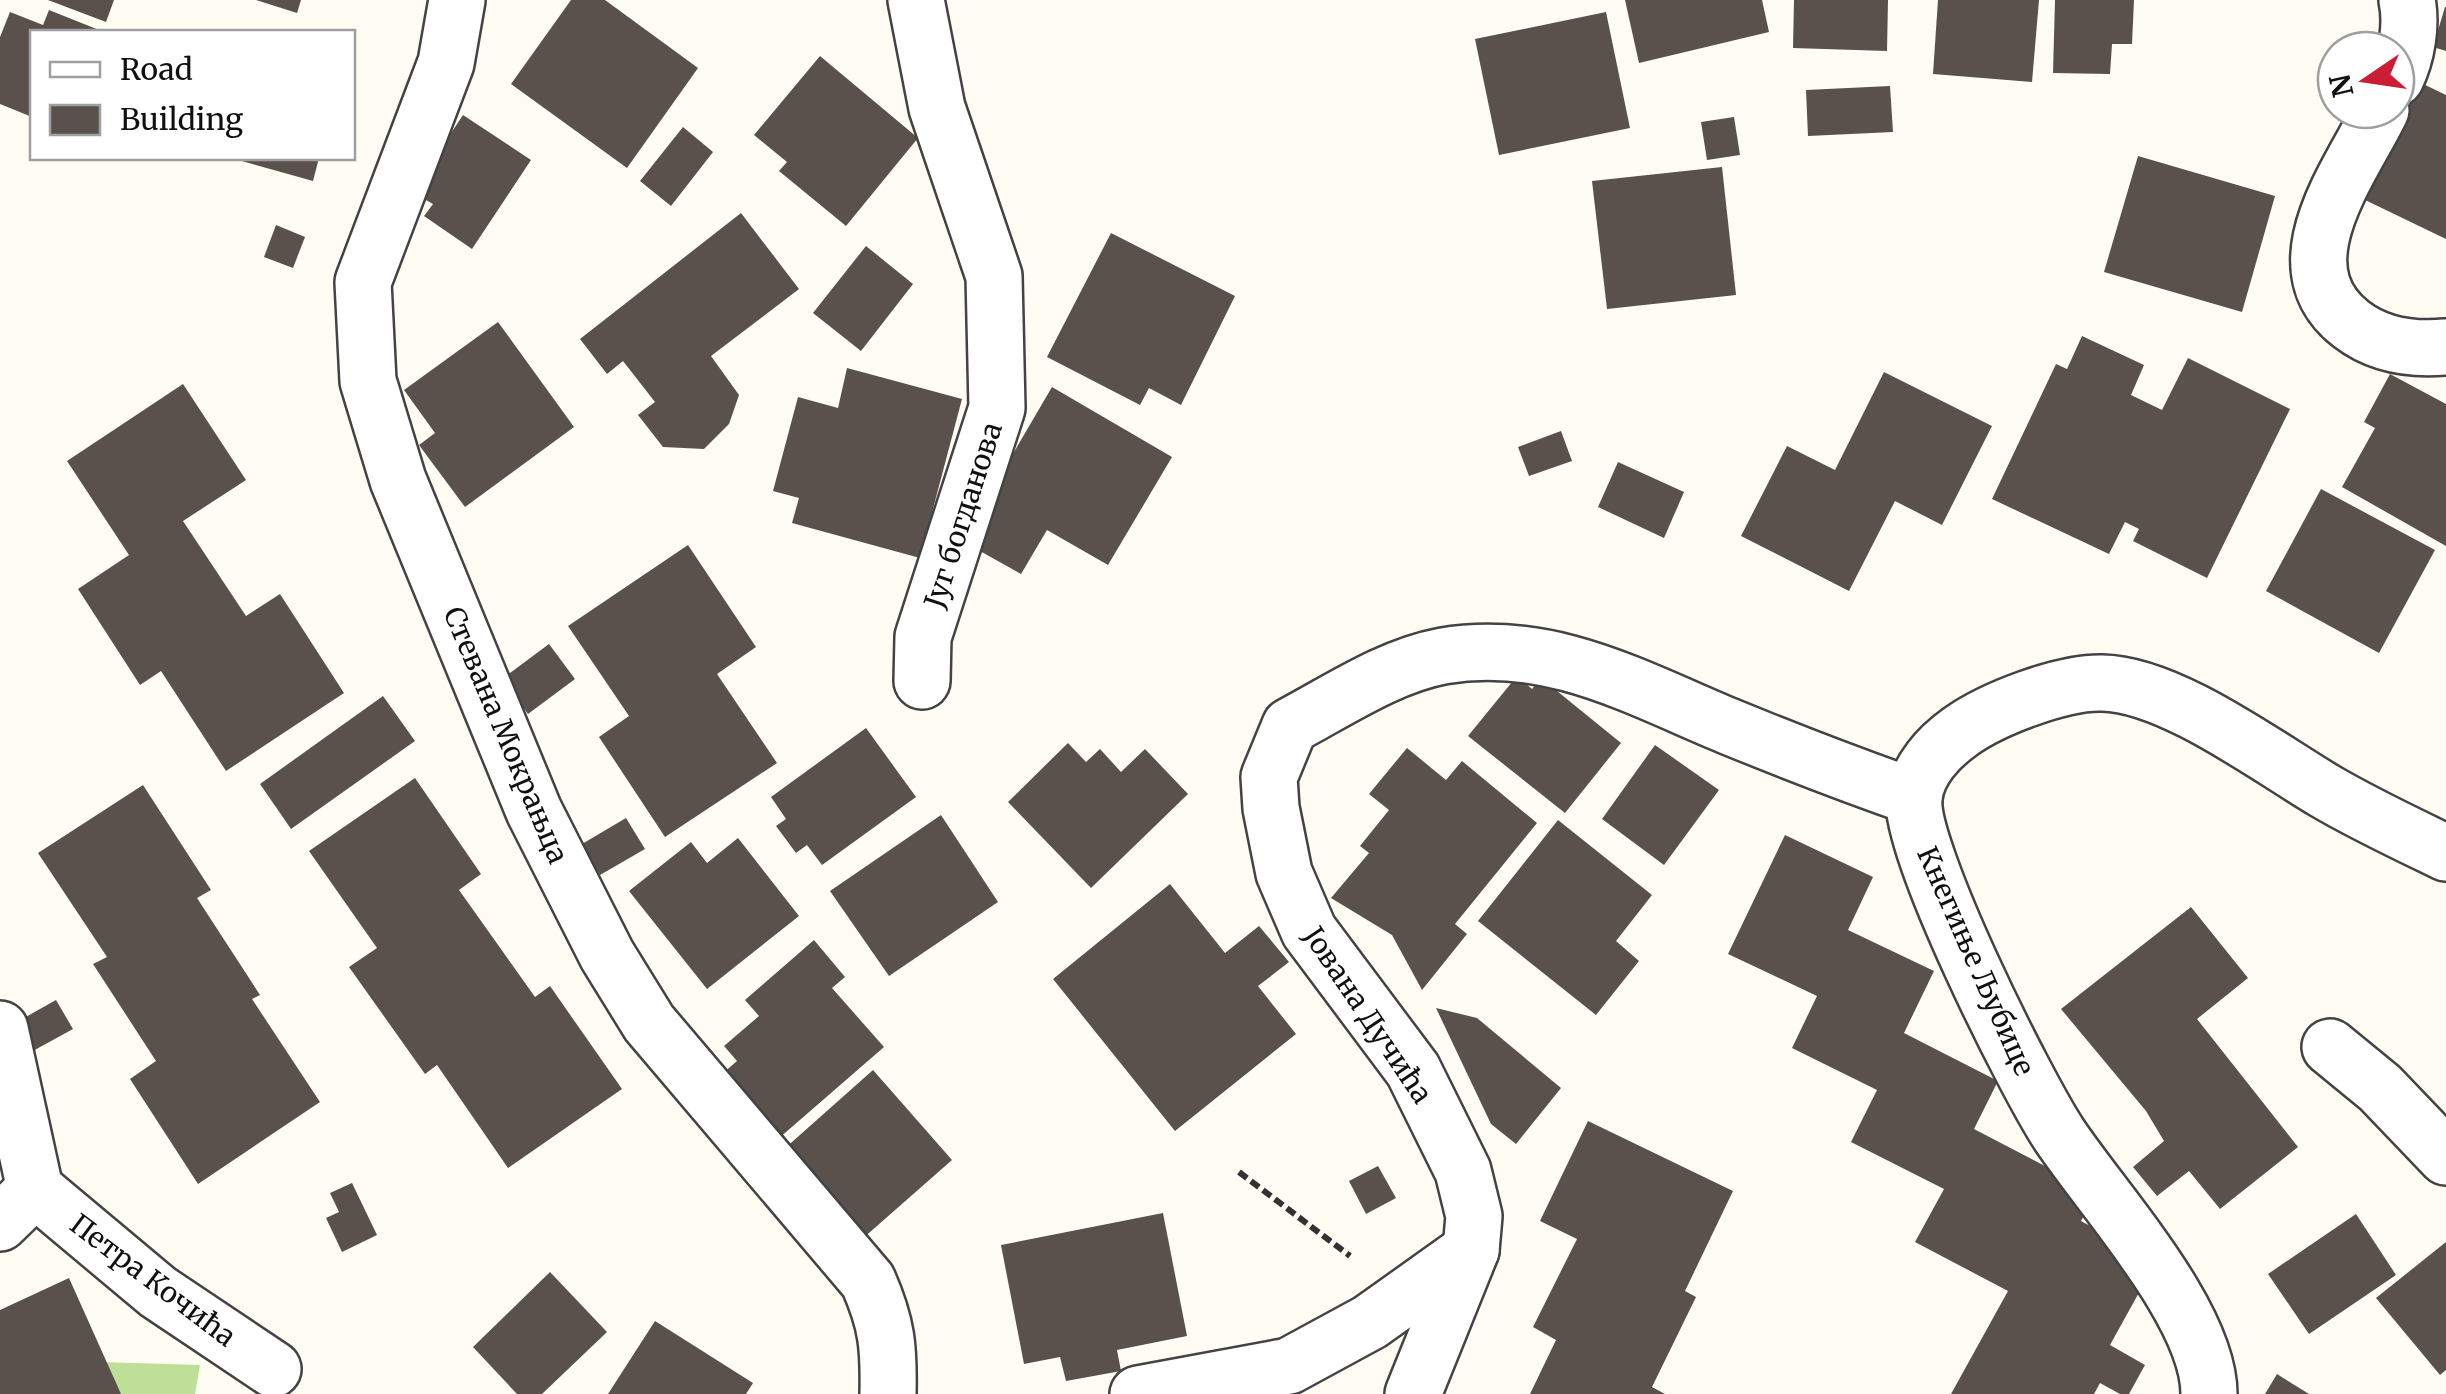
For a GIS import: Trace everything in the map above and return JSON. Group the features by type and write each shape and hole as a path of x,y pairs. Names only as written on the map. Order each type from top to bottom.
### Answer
{"street":[{"name":"Стевана Мокрањца","path":"457,0 446,63 363,282 368,381 398,480 534,812 607,955 650,1023 868,1280 889,1344 888,1394"},
{"name":"Југ богданова","path":"916,0 936,108 994,276 997,408 924,637 922,682"},
{"path":"2407,0 2408,30"},
{"path":"2370,130 2333,200 2319,244 2319,273 2342,316 2363,333 2398,346 2446,348"},
{"name":"Јована Дучића","path":"1413,1394 1471,1250 1474,1216 1463,1171 1413,1070 1309,931 1284,874 1269,777 1290,726 1404,666 1444,656 1522,653 1576,662 1826,766 1914,797"},
{"path":"1914,797 1926,765 1967,727 2026,700 2102,682 2146,692 2180,707 2328,792 2446,853"},
{"name":"Кнегиње Љубице","path":"1914,797 1923,848 1971,962 2022,1066 2057,1130 2165,1281 2193,1328 2205,1357 2209,1394"},
{"name":"Петра Кочића","path":"0,1029 18,1206 273,1368"},
{"path":"2330,1048 2380,1088 2446,1157"},
{"path":"1138,1394 1289,1366 1370,1322 1471,1250"}],"path":[{"path":"1239,1172 1405,1298"}],"green space":[{"path":"0,1359 200,1365 195,1394 0,1394"}],"building":[{"path":"48,0 114,0 106,22"},
{"path":"256,0 301,0 297,13"},
{"path":"571,0 605,0 698,68 627,168 511,84"},
{"path":"1625,0 1762,0 1769,32 1639,63"},
{"path":"1794,0 1888,0 1887,51 1793,48"},
{"path":"1938,0 2039,0 2032,82 1933,74"},
{"path":"2055,0 2134,0 2132,44 2112,44 2110,74 2053,73"},
{"path":"2446,7 2446,51 2433,47"},
{"path":"49,10 99,30 30,30 30,116 0,104 0,37 10,12 43,25"},
{"path":"1606,12 1630,128 1499,155 1475,39"},
{"path":"820,56 918,138 846,226 779,171 787,162 754,135"},
{"path":"2419,82 2446,95 2446,239 2363,199 2396,130 2416,130"},
{"path":"1890,86 1893,132 1808,136 1806,90"},
{"path":"463,115 531,160 472,249 424,216 433,204 412,192"},
{"path":"1734,117 1740,155 1707,160 1701,122"},
{"path":"683,127 713,152 671,206 640,181"},
{"path":"2138,156 2275,196 2242,312 2104,272"},
{"path":"238,160 318,160 313,181"},
{"path":"1722,167 1736,295 1607,309 1592,181"},
{"path":"741,213 799,289 711,356 739,395 729,424 704,449 663,447 638,415 655,402 623,361 607,374 580,339"},
{"path":"276,225 305,237 293,268 264,257"},
{"path":"1111,233 1235,296 1181,405 1149,388 1140,405 1047,357"},
{"path":"866,246 913,284 861,351 813,313"},
{"path":"498,322 574,427 465,507 419,445 435,433 404,390"},
{"path":"2082,336 2144,365 2131,395 2162,410 2188,358 2290,409 2207,578 2133,541 2139,529 2125,522 2109,554 1992,499 2056,364 2067,369"},
{"path":"847,368 962,399 920,558 792,523 799,498 773,491 798,397 838,408"},
{"path":"1884,372 1992,426 1942,525 1895,501 1849,591 1741,536 1787,446 1835,470"},
{"path":"2390,374 2446,404 2446,546 2342,487 2375,428 2364,422"},
{"path":"183,384 246,480 183,521 246,616 280,594 344,693 226,771 161,671 140,685 78,589 129,555 67,461"},
{"path":"1052,387 1172,457 1108,565 1047,530 1021,574 962,541"},
{"path":"1561,431 1572,461 1529,476 1518,447"},
{"path":"1618,462 1684,492 1664,538 1598,507"},
{"path":"2321,489 2435,550 2379,653 2266,591"},
{"path":"688,545 756,647 717,674 777,763 665,837 599,737 629,716 568,626"},
{"path":"549,644 575,679 528,714 502,679"},
{"path":"1517,676 1532,689 1541,678 1621,743 1565,813 1468,736"},
{"path":"383,696 415,741 291,829 260,784"},
{"path":"866,728 916,797 822,865 807,845 796,853 776,826 786,819 771,797"},
{"path":"1068,743 1086,762 1100,749 1121,772 1145,749 1188,794 1091,888 1008,802"},
{"path":"1655,745 1719,790 1664,865 1602,819"},
{"path":"1407,748 1446,780 1462,761 1537,823 1455,924 1467,934 1422,990 1392,935 1331,898 1369,853 1360,846 1389,810 1369,794"},
{"path":"415,778 481,874 459,890 535,997 550,986 622,1089 508,1168 437,1065 425,1074 349,967 377,948 309,851"},
{"path":"143,785 211,890 197,898 260,995 252,999 320,1102 198,1184 130,1079 156,1061 93,964 107,957 38,853"},
{"path":"941,815 998,902 889,976 830,891"},
{"path":"626,818 645,849 600,875 582,844"},
{"path":"1558,820 1652,895 1616,941 1639,961 1596,1015 1478,921"},
{"path":"1785,835 1873,877 1848,930 1934,971 1904,1033 1998,1081 1974,1129 2068,1178 2061,1188 2090,1204 2081,1221 2147,1257 2133,1284 2141,1289 2110,1345 2145,1365 2129,1394 2120,1394 2100,1383 2094,1394 1951,1394 2008,1291 1915,1242 1944,1189 1851,1142 1877,1090 1792,1048 1817,996 1728,954"},
{"path":"738,838 799,916 707,989 629,891 691,842 707,863"},
{"path":"1170,884 1225,953 1259,926 1289,962 1258,986 1296,1034 1175,1131 1053,979"},
{"path":"2191,907 2248,978 2197,1019 2298,1147 2220,1209 2189,1171 2157,1196 2133,1167 2164,1141 2146,1111 2061,1009"},
{"path":"814,940 845,977 832,988 884,1047 778,1139 722,1074 737,1061 724,1046 759,1016 745,1000"},
{"path":"56,1000 73,1029 31,1052 15,1023"},
{"path":"1436,1008 1477,1018 1561,1088 1516,1144 1491,1124"},
{"path":"873,1070 952,1160 861,1240 783,1150"},
{"path":"1588,1121 1733,1191 1685,1291 1696,1297 1652,1387 1665,1394 1530,1394 1556,1340 1533,1327 1577,1239 1540,1221"},
{"path":"1378,1166 1396,1198 1366,1214 1349,1181"},
{"path":"352,1183 377,1235 342,1252 326,1218 339,1212 330,1193"},
{"path":"1163,1213 1187,1336 1117,1350 1121,1371 1066,1381 1060,1357 1024,1364 1001,1245"},
{"path":"2356,1214 2396,1275 2309,1334 2268,1274"},
{"path":"2446,1242 2446,1370 2440,1375 2376,1298"},
{"path":"550,1272 607,1332 542,1394 517,1394 473,1347"},
{"path":"69,1278 121,1394 0,1394 0,1310"},
{"path":"655,1321 753,1383 746,1394 608,1394"},
{"path":"2277,1374 2309,1394 2265,1394"}]}
